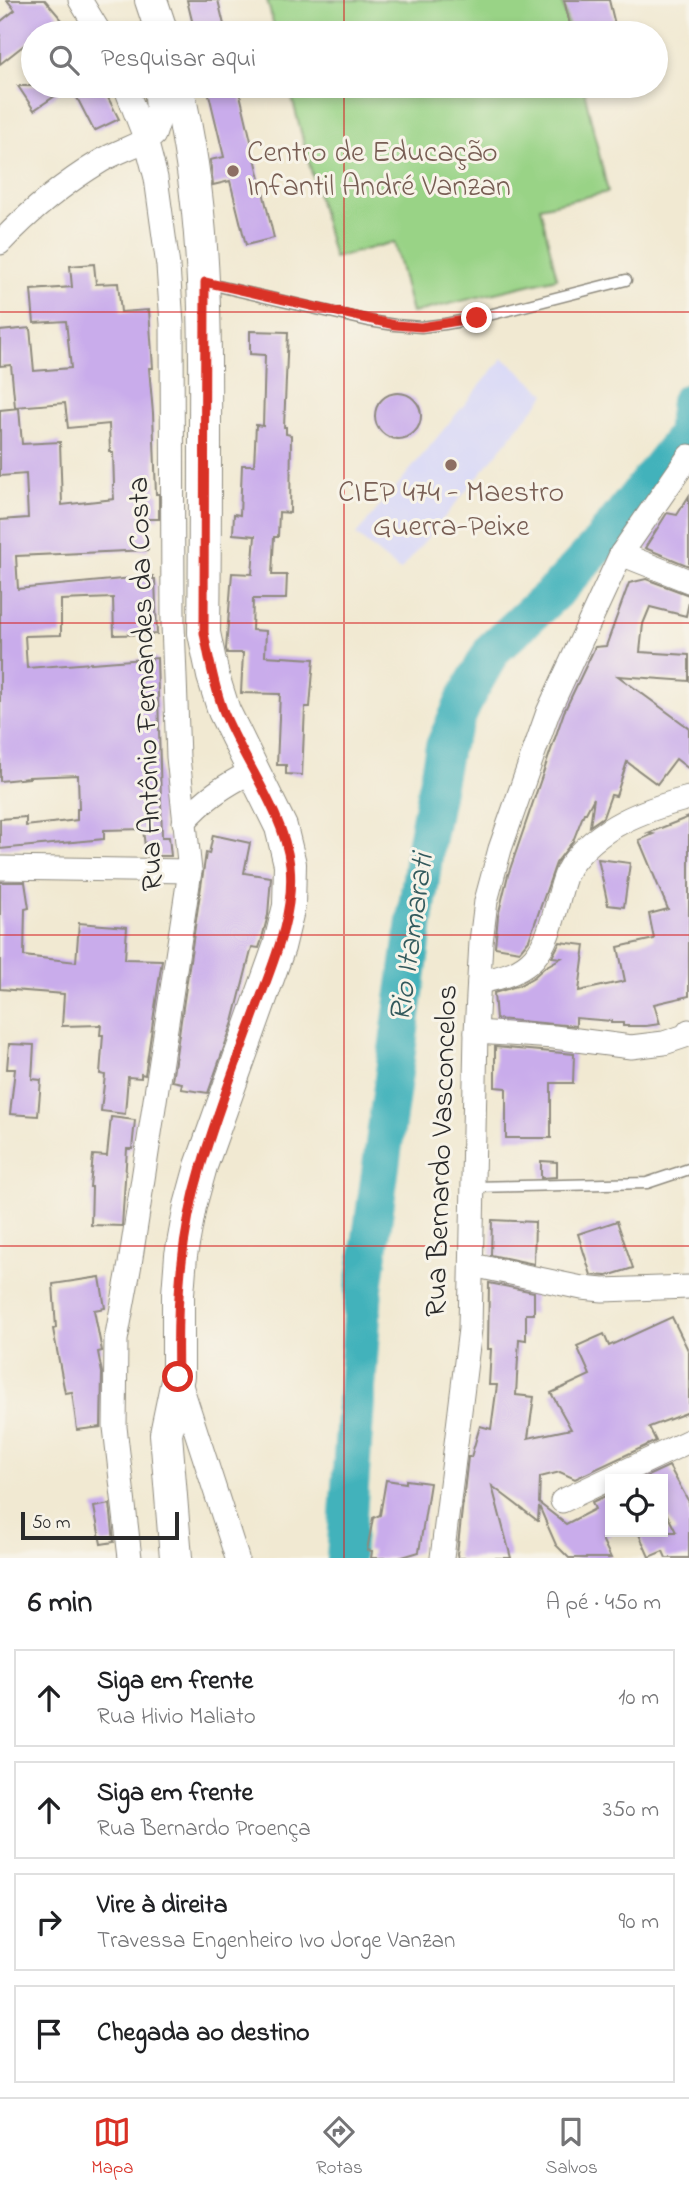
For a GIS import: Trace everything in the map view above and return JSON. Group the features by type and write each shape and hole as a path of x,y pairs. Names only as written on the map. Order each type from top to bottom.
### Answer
{"street":[{"path":"80,0 93,21"},
{"path":"152,0 153,21"},
{"path":"152,0 158,21"},
{"path":"132,98 152,132"},
{"path":"152,132 155,98"},
{"path":"176,1558 166,1434 178,1377 181,1255 201,1166 279,947 289,906 290,864 281,827 224,711 204,633 205,282 195,179 180,98"},
{"path":"0,243 58,189 152,132"},
{"name":"Rua Antônio Fernandes da Costa","path":"130,1558 115,1427 116,1340 190,871 178,757 173,624 172,324 152,132"},
{"name":"Rua Bernardo Vasconcelos","path":"442,1558 470,1329 476,1032 486,901 500,849 548,712 621,554 689,456"},
{"path":"621,554 689,581"},
{"path":"184,822 199,804 253,771"},
{"path":"479,982 511,974 540,952 550,932 568,869 587,846 630,817 689,798"},
{"path":"0,868 190,871"},
{"path":"476,1032 555,1037 631,1047 664,1043 685,1036 689,1031"},
{"path":"472,1265 582,1288 603,1290 689,1287"},
{"path":"178,1377 237,1558"},
{"path":"562,1501 689,1441"}],"lane":[{"path":"205,282 369,321 421,327 477,318 626,281"},
{"path":"473,1186 647,1184 689,1169"}],"shaded area":[{"name":"CIEP 474 - Maestro Guerra-Peixe","path":"503,358 546,394 400,571 356,535"}],"green space":[{"path":"267,0 562,0 567,21 273,21"},
{"path":"292,98 586,98 608,192 540,207 557,278 412,313 394,242 334,258"}],"building":[{"path":"7,0 45,0 63,21 21,21 21,47 0,64 0,22 15,10"},
{"path":"187,0 218,0 223,21 192,21"},
{"path":"564,0 609,0 614,21 569,21"},
{"path":"26,98 52,98 34,110"},
{"path":"77,98 108,98 119,119 94,131"},
{"name":"Centro de Educação Infantil André Vanzan","path":"210,98 241,98 274,238 246,245 230,181 213,185 210,160 224,157"},
{"path":"94,264 96,284 118,283 121,312 149,310 153,368 149,368 159,519 145,519 148,550 16,556 18,589 153,576 157,634 114,635 113,598 61,600 61,635 25,636 27,668 157,658 162,837 169,837 171,856 146,856 143,829 104,830 104,839 0,849 0,819 26,817 26,826 77,820 79,809 78,775 0,781 0,520 28,518 26,474 0,476 0,410 19,408 22,444 60,442 62,505 114,499 114,485 109,424 68,428 65,403 15,407 11,365 0,366 0,331 30,328 34,371 71,368 66,321 34,323 31,290 72,287 70,266"},
{"path":"250,331 288,332 284,427 286,434 291,435 290,513 279,512 278,537 274,537 272,575 287,575 286,599 253,599 252,630 266,631 265,656 314,659 310,707 305,707 302,775 286,774 286,765 277,765 280,694 241,693 243,653 227,653 226,649 232,573 252,574 255,536 233,534 234,514 240,515 242,465 254,465 256,425 263,426 265,355 250,354"},
{"path":"398,393 415,399 421,416 415,433 398,439 381,433 375,416 381,399"},
{"path":"689,496 689,566 645,548 667,513 677,515"},
{"path":"646,579 689,595 689,602 686,616 650,607 643,624 640,652 689,655 689,681 618,676 689,728 689,769 676,759 657,784 627,762 616,796 611,795 603,817 590,826 594,798 584,813 573,841 556,863 529,940 520,951 495,947 498,916 508,875 564,712 595,647 606,646 629,583"},
{"path":"689,817 689,996 654,1004 660,1024 646,1026 623,1026 623,1023 576,1018 576,1026 496,1019 494,993 520,985 561,958 552,957 560,942 585,945 579,991 625,981 618,947 654,939 649,914 668,909 639,840 653,834 648,833"},
{"path":"213,835 250,843 244,873 271,877 268,915 261,942 259,948 252,947 233,1022 208,1093 181,1089 182,1083 172,1081 206,853 209,854"},
{"path":"598,859 630,863 624,907 608,905"},
{"path":"0,882 25,882 29,908 25,909 24,956 76,962 79,923 127,927 125,959 162,960 145,1075 141,1074 141,1078 128,1077 125,1114 101,1111 105,1075 100,1074 103,1035 100,1035 101,1025 62,1026 64,994 0,989"},
{"path":"9,1044 34,1045 32,1079 41,1080 38,1116 10,1114 15,1069 7,1069"},
{"path":"495,1047 574,1054 573,1083 551,1083 551,1138 506,1138 506,1088 495,1087"},
{"path":"111,1117 135,1120 132,1149 127,1149 122,1226 91,1225 93,1155 107,1156"},
{"path":"541,1161 557,1162 557,1177 541,1178"},
{"path":"492,1220 535,1222 534,1264 491,1255"},
{"path":"617,1221 633,1268 607,1276 591,1275 578,1234"},
{"path":"100,1277 105,1308 94,1310 102,1351 98,1352 102,1373 101,1427 77,1430 72,1392 65,1393 53,1329 56,1328 53,1284"},
{"path":"489,1283 534,1292 534,1314 526,1314 526,1340 519,1339 516,1395 534,1397 528,1438 571,1429 551,1393 590,1375 577,1346 604,1334 609,1346 672,1317 689,1352 689,1412 649,1427 656,1441 575,1479 560,1472 540,1477 539,1503 566,1524 595,1509 592,1502 605,1496 606,1537 602,1539 611,1558 569,1558 556,1545 539,1506 538,1521 492,1486 511,1558 458,1558 468,1457 471,1457 480,1426 491,1429 497,1385 489,1385 491,1349 488,1349"},
{"path":"669,1466 689,1502 689,1558 666,1558 663,1551 649,1557 640,1537 668,1537 668,1532 676,1532 668,1517 668,1474 652,1474"},
{"path":"386,1480 430,1483 419,1552 399,1558 371,1558 372,1551 367,1550 373,1518 380,1515"},
{"path":"110,1504 114,1542 101,1544 94,1507"}],"waterway":[{"name":"Rio Itamarati","path":"345,1558 364,1288 426,842 444,747 466,697 493,649 558,589 597,547 685,436 689,402"}],"place":[{"name":"Centro de Educação Infantil André Vanzan","path":"233,171"},
{"name":"CIEP 474 - Maestro Guerra-Peixe","path":"451,465"}],"route":[{"path":"178,1377 178,1294 181,1255 190,1206 228,1086 279,947 289,906 290,864 281,827 224,711 204,633 205,282 395,325 421,327 477,318"}]}
